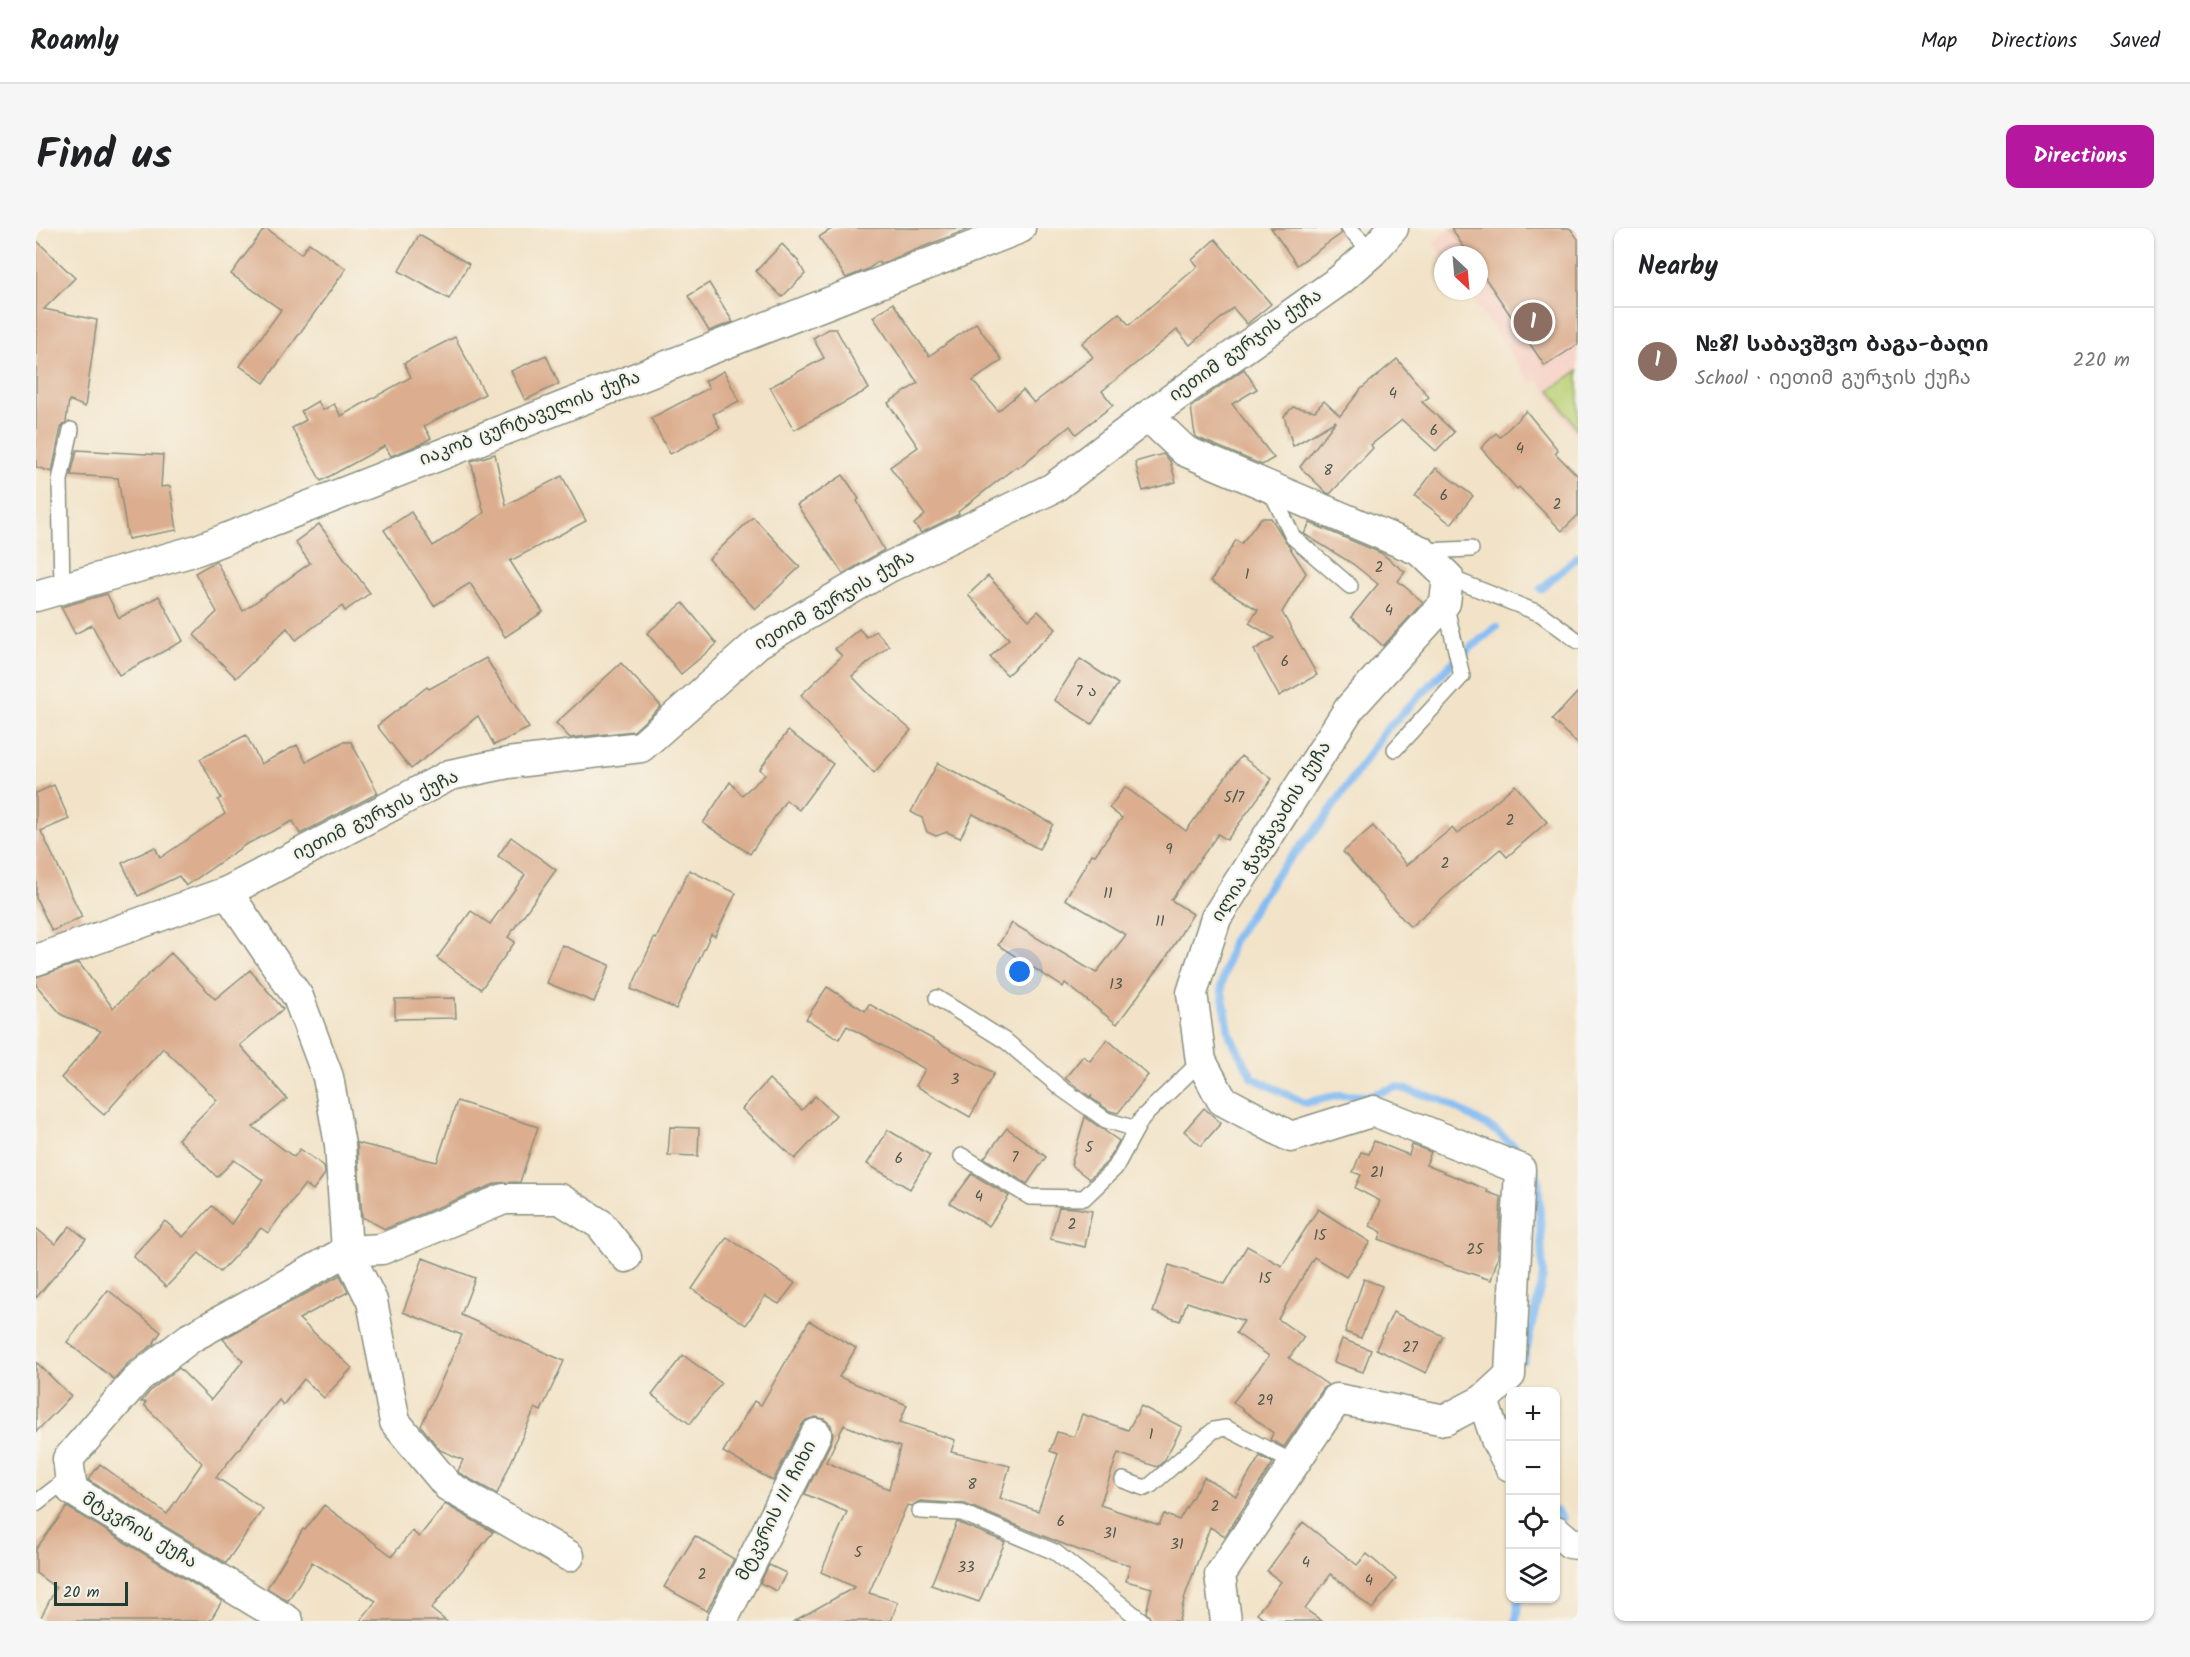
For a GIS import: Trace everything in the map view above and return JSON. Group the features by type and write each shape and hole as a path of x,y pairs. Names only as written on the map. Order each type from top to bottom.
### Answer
{"street":[{"name":"იაკობ ცურტაველის ქუჩა","path":"49,592 197,550 1020,228"},
{"name":"იეთიმ გურჯის ქუჩა","path":"36,960 227,892 450,775 508,763 641,747 758,643 886,568 1053,488 1148,416 1340,280 1372,252 1393,228"},
{"path":"1148,416 1185,451 1421,551 1446,590"},
{"name":"ილია ჭავჭავაძის ქუჩა","path":"1226,1621 1220,1575 1337,1399 1445,1420 1483,1400 1510,1375 1520,1169 1374,1111 1291,1137 1221,1100 1201,1061 1192,993 1216,918 1349,709 1446,590"},
{"path":"227,892 298,997 328,1077 340,1145 347,1251 372,1301 395,1422 448,1486 568,1556"},
{"path":"347,1251 382,1249 504,1199 560,1199 600,1224 626,1257"},
{"name":"მტკვრის ქუჩა","path":"288,1621 72,1490 68,1459 139,1377 190,1338 347,1251"},
{"path":"1483,1400 1497,1442 1506,1459"},
{"name":"მტკვრის III ჩიხი","path":"722,1621 816,1434"},
{"path":"1560,1534 1570,1543 1578,1544"}],"lane":[{"path":"1349,228 1372,252"},
{"path":"49,592 60,480 70,430"},
{"path":"1269,486 1293,537 1350,586"},
{"path":"1421,551 1471,549"},
{"path":"1395,749 1462,676 1446,590 1541,614 1578,641"},
{"path":"937,998 1007,1042 1062,1089 1106,1120 1136,1129"},
{"path":"962,1156 1030,1197 1084,1198 1115,1168 1142,1118 1201,1061"},
{"path":"1123,1480 1145,1488 1151,1485 1214,1430 1226,1428 1294,1463"},
{"path":"36,1503 71,1476"},
{"path":"920,1511 962,1513 1055,1552 1142,1621"}],"shaded area":[{"path":"1451,228 1578,228 1578,440 1539,380 1532,384 1473,300 1488,300 1488,246 1436,246 1433,242"}],"green space":[{"path":"1578,371 1578,431 1550,390"}],"building":[{"path":"265,228 301,254 309,243 346,269 264,383 240,366 281,310 231,274"},
{"path":"833,228 971,228 880,264 878,262 846,278 819,237"},
{"path":"1271,228 1340,228 1341,234 1297,265"},
{"path":"1451,228 1570,228 1578,239 1578,344 1545,366 1488,282 1488,246 1463,246"},
{"path":"419,235 469,264 449,299 399,271"},
{"path":"1215,239 1271,304 1247,324 1233,308 1190,345 1177,330 1102,391 1113,405 1076,434 1070,426 958,512 959,514 921,533 914,524 925,515 890,467 918,447 888,403 918,383 873,317 893,303 929,356 976,323 1002,360 973,381 998,411 1023,390 1034,403 1093,357 1082,343 1119,313 1129,325 1198,266 1192,260"},
{"path":"36,240 75,278 44,309 97,320 85,407 69,400 66,422 61,428 52,472 36,467"},
{"path":"782,244 798,261 805,274 782,297 756,271"},
{"path":"709,283 733,322 709,331 688,296"},
{"path":"828,329 836,329 869,389 794,430 770,387 824,358 813,338"},
{"path":"455,337 485,394 424,426 431,438 421,444 391,456 385,446 321,481 292,428 306,420 301,411 318,401 323,410 334,404 341,416 411,377 404,363"},
{"path":"546,355 559,384 525,400 511,371"},
{"path":"1397,359 1429,397 1422,402 1454,432 1436,451 1402,420 1371,445 1373,448 1330,494 1327,493 1300,467 1336,421 1293,446 1284,416 1293,407 1315,411 1324,401 1340,416 1361,389"},
{"path":"1244,369 1257,389 1232,404 1274,458 1262,465 1196,437 1194,429 1191,407"},
{"path":"724,371 739,401 713,414 720,428 670,454 651,418 709,388 705,381"},
{"path":"1526,411 1558,450 1555,453 1578,476 1578,515 1562,531 1519,487 1517,489 1481,448 1496,433 1500,437"},
{"path":"77,450 163,455 161,487 170,486 177,530 128,539 118,478 71,475"},
{"path":"495,454 506,505 562,476 586,521 510,561 543,612 505,637 470,583 434,606 384,530 411,512 433,546 484,513 471,461"},
{"path":"1163,454 1170,461 1176,482 1143,491 1135,462"},
{"path":"1436,468 1473,496 1451,524 1415,496"},
{"path":"843,475 859,499 857,501 884,550 843,574 797,505"},
{"path":"753,517 800,567 755,609 709,559"},
{"path":"1261,518 1271,518 1306,573 1282,612 1317,675 1279,696 1254,650 1274,638 1249,623 1258,610 1211,581 1236,540 1241,544"},
{"path":"1310,523 1381,553 1405,572 1398,581 1423,602 1383,646 1351,617 1378,584 1353,564 1304,534"},
{"path":"319,524 370,593 345,611 342,606 296,640 287,628 236,678 194,635 217,612 195,573 216,561 243,611 310,563 295,542"},
{"path":"988,576 1029,620 1038,611 1056,629 1007,675 990,657 1009,639 968,595"},
{"path":"107,594 119,618 159,596 183,641 119,675 92,625 75,634 61,607"},
{"path":"683,603 717,644 681,674 647,633"},
{"path":"859,629 867,637 876,631 889,646 852,676 870,695 911,730 874,773 801,695 842,656 835,649"},
{"path":"486,658 529,728 494,745 478,716 411,769 377,726 427,687 429,689"},
{"path":"1080,659 1118,684 1092,724 1054,700"},
{"path":"621,663 661,706 634,731 570,738 556,723"},
{"path":"1578,692 1578,744 1552,720"},
{"path":"788,731 833,764 799,810 786,800 750,854 703,823 730,782 742,795 765,775 760,769"},
{"path":"246,735 261,764 297,745 306,762 343,742 351,742 378,793 300,834 293,821 245,845 186,886 179,876 138,896 122,863 155,847 160,858 225,814 218,800 221,798 200,759"},
{"path":"1241,756 1272,779 1227,840 1218,834 1171,900 1193,914 1164,961 1117,1024 1065,983 1063,987 998,945 1012,923 1096,973 1126,935 1065,899 1092,854 1095,855 1122,818 1109,808 1125,787 1186,831"},
{"path":"938,763 1053,824 1039,849 973,814 960,838 947,832 936,836 927,832 922,818 911,812"},
{"path":"54,785 69,819 41,831 82,917 52,931 36,898 36,793"},
{"path":"1515,785 1547,822 1507,857 1500,849 1410,927 1343,852 1373,826 1407,865 1452,828 1457,834"},
{"path":"511,837 556,870 508,937 515,942 481,989 437,958 471,911 490,924 525,875 498,856"},
{"path":"689,870 736,893 715,936 711,934 676,1009 631,989"},
{"path":"562,945 610,965 594,1002 547,983"},
{"path":"171,953 215,999 250,970 283,1009 240,1045 287,1099 253,1127 294,1157 300,1149 324,1166 325,1174 313,1190 305,1184 268,1233 261,1228 220,1272 199,1253 166,1287 133,1256 165,1221 183,1237 212,1206 231,1224 263,1180 234,1160 217,1177 178,1139 217,1100 163,1048 104,1115 61,1078 101,1031 62,1015 36,985 36,977 79,963 113,1008"},
{"path":"827,987 865,1011 869,1004 994,1073 970,1117 916,1086 925,1069 847,1026 839,1039 806,1019"},
{"path":"455,998 456,1018 395,1019 395,999"},
{"path":"1107,1039 1148,1075 1118,1113 1110,1111 1091,1098 1092,1094 1090,1097 1065,1078 1083,1056 1090,1061"},
{"path":"769,1079 802,1110 815,1096 836,1115 795,1159 742,1109"},
{"path":"457,1101 538,1127 520,1182 497,1183 385,1229 362,1217 357,1143 437,1162"},
{"path":"1204,1108 1221,1123 1201,1146 1184,1131"},
{"path":"1085,1117 1119,1141 1107,1162 1089,1179 1071,1165"},
{"path":"670,1127 699,1128 698,1156 668,1155"},
{"path":"1007,1128 1046,1157 1027,1184 984,1158"},
{"path":"888,1130 930,1155 910,1189 867,1164"},
{"path":"1374,1141 1409,1155 1412,1145 1431,1152 1426,1165 1501,1197 1498,1257 1491,1280 1379,1239 1382,1232 1370,1226 1380,1201 1355,1188 1361,1175 1353,1172 1361,1152 1369,1154"},
{"path":"972,1174 1009,1196 989,1226 950,1203"},
{"path":"1059,1207 1092,1211 1085,1247 1050,1239"},
{"path":"1318,1209 1370,1242 1346,1277 1314,1257 1278,1319 1304,1337 1289,1358 1328,1385 1284,1447 1270,1440 1273,1433 1233,1402 1269,1356 1236,1333 1244,1321 1187,1302 1180,1321 1153,1312 1169,1265 1225,1284 1247,1246 1282,1266"},
{"path":"70,1226 86,1239 36,1298 36,1228 55,1244"},
{"path":"727,1237 795,1283 779,1304 765,1296 746,1325 692,1289"},
{"path":"423,1258 475,1278 461,1315 564,1361 541,1411 535,1408 497,1494 459,1473 463,1460 440,1450 421,1426 462,1335 403,1312"},
{"path":"340,1275 348,1292 299,1319 352,1368 324,1398 304,1379 283,1405 279,1400 216,1477 263,1509 226,1563 88,1480 100,1464 167,1514 202,1463 144,1405 146,1402 141,1402 151,1390 179,1368 211,1400 243,1361 223,1339"},
{"path":"1364,1279 1382,1286 1361,1338 1345,1332"},
{"path":"108,1290 161,1332 155,1343 128,1363 114,1379 67,1342"},
{"path":"1393,1312 1443,1336 1426,1373 1376,1349"},
{"path":"809,1321 856,1348 839,1377 907,1405 900,1422 955,1440 951,1452 1010,1466 1000,1498 1038,1511 1058,1454 1050,1451 1057,1432 1074,1437 1082,1414 1128,1430 1141,1406 1182,1427 1164,1461 1157,1467 1118,1453 1100,1505 1159,1525 1164,1514 1179,1520 1204,1477 1236,1496 1260,1456 1273,1463 1225,1536 1210,1527 1185,1596 1179,1621 1152,1621 1146,1612 1152,1588 1126,1581 1130,1565 1081,1551 965,1504 920,1501 912,1506 907,1505 869,1593 898,1602 891,1621 794,1621 855,1587 821,1572 847,1512 805,1494 831,1442 833,1434 831,1425 824,1419 816,1417 806,1420 801,1426 773,1481 723,1452 754,1401 761,1405","holes":["844,1425 900,1447 889,1489 826,1462"]},
{"path":"1342,1339 1371,1350 1363,1372 1334,1362"},
{"path":"683,1355 721,1383 690,1424 652,1395"},
{"path":"36,1362 71,1396 36,1432"},
{"path":"445,1504 493,1532 431,1609 446,1621 360,1621 376,1601 312,1562 288,1601 267,1588 303,1529 305,1530 324,1505 392,1556 412,1531 419,1537"},
{"path":"67,1507 222,1601 210,1621 39,1621 56,1588 36,1573 36,1549"},
{"path":"957,1522 1005,1542 979,1602 931,1585"},
{"path":"1303,1522 1357,1565 1367,1554 1396,1579 1372,1609 1331,1574 1305,1609 1322,1621 1268,1621 1257,1613 1281,1582 1267,1571"},
{"path":"695,1536 734,1559 707,1611 664,1587"},
{"path":"769,1565 786,1573 777,1591 760,1583"}],"waterway":[{"path":"1541,589 1578,556"},
{"path":"1496,627 1451,664 1384,732 1322,823 1280,870 1232,942 1221,986 1230,1036 1253,1078 1305,1103 1339,1095 1367,1096 1397,1087 1442,1100 1496,1131 1527,1157 1538,1177 1543,1276 1524,1360"},
{"path":"1516,1621 1518,1603"}],"place":[{"name":"№81 საბავშვო ბაგა-ბაღი","path":"1533,322"}]}
